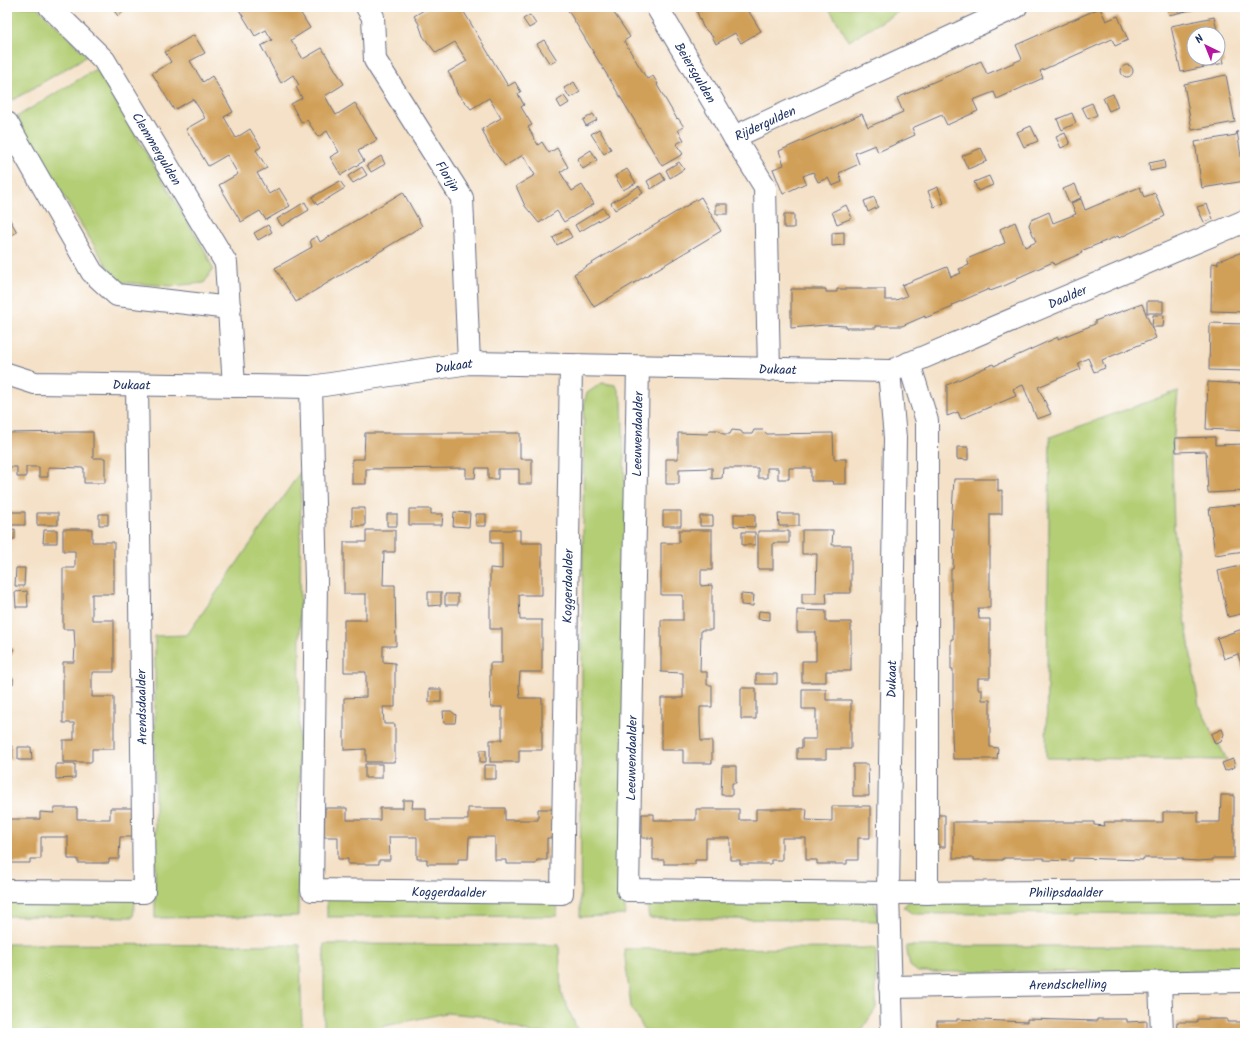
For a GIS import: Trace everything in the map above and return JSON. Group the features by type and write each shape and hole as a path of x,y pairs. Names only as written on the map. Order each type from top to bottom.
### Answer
{"street":[{"name":"Clemmergulden","path":"50,7 104,60 226,263 234,386"},
{"name":"Florijn","path":"367,7 373,17 375,60 462,198 469,363"},
{"name":"Beiersgulden","path":"657,7 734,137"},
{"name":"Rijdergulden","path":"769,370 765,187 734,137 1016,7"},
{"path":"7,123 92,272 117,295 230,308"},
{"name":"Daalder","path":"889,371 1245,221"},
{"name":"Dukaat","path":"7,374 35,383 137,386 311,387 469,363 769,370 889,371 895,438 888,894 892,1033"},
{"path":"909,363 928,421 927,893"},
{"name":"Koggerdaalder","path":"311,387 316,582 312,890 562,893 571,366"},
{"name":"Leeuwendaalder","path":"638,367 628,890 888,894"},
{"name":"Arendsdaalder","path":"7,891 144,892 137,386"},
{"name":"Philipsdaalder","path":"888,894 1245,891"},
{"name":"Arendschelling","path":"890,987 1245,981"},
{"path":"1160,983 1162,1033"}],"green space":[{"path":"7,7 37,7 87,56 13,100 7,81"},
{"path":"828,7 906,7 849,41"},
{"path":"96,69 205,251 213,269 204,283 170,286 117,282 21,128 18,116"},
{"path":"602,383 616,385 622,401 626,512 625,915 580,917 584,403 587,393"},
{"path":"1178,391 1172,457 1174,529 1184,612 1199,706 1227,760 1046,758 1050,437"},
{"path":"301,471 298,916 155,918 155,636 187,635"},
{"path":"7,893 136,893 133,917 7,916"},
{"path":"327,895 558,895 557,916 327,917"},
{"path":"646,899 874,900 879,921 649,918"},
{"path":"912,899 1245,899 1245,913 913,914 903,907"},
{"path":"7,944 300,945 302,1033 7,1033"},
{"path":"324,944 559,945 561,993 579,1033 531,1033 480,1016 446,1013 385,1026 373,1033 324,1033"},
{"path":"906,946 1245,946 1245,971 918,972 910,966"},
{"path":"876,948 876,1008 863,1028 856,1033 646,1033 631,1007 624,949"}],"building":[{"path":"111,7 129,7 118,16"},
{"path":"297,7 310,28 291,40 303,59 322,48 344,84 325,96 336,115 355,103 377,140 358,151 364,161 341,175 330,157 339,152 327,131 318,137 307,120 302,123 291,104 302,98 296,87 299,85 293,75 281,83 261,46 272,40 266,30 255,36 238,8"},
{"path":"429,7 461,7 508,86 515,82 521,92 518,94 524,105 521,107 532,125 528,127 538,145 542,142 549,153 557,148 568,167 560,172 572,191 582,185 594,204 564,222 557,211 539,223 525,206 516,186 535,175 523,155 505,166 489,145 482,129 501,118 489,98 471,109 457,93 453,80 448,72 467,61 455,42 436,53 423,36 419,24 414,16"},
{"path":"566,7 610,7 630,37 624,41 647,79 653,76 677,119 678,118 684,127 678,130 684,140 676,144 683,154 662,166"},
{"path":"695,7 746,7 761,31 741,43 735,33 716,44 712,36 703,27"},
{"path":"1167,7 1200,7 1200,8 1169,15"},
{"path":"1100,8 1106,21 1118,16 1128,40 1115,46 1112,39 1040,71 1043,78 997,99 994,92 973,100 978,111 947,125 942,115 912,128 915,135 878,152 875,145 855,153 859,164 839,173 842,182 832,186 828,178 818,182 813,172 803,176 806,183 783,194 773,169 784,165 779,151 862,114 868,127 903,112 897,98 981,61 987,74 1022,59 1016,45"},
{"path":"530,15 536,24 529,28 523,19"},
{"path":"1214,17 1216,26 1186,26 1186,66 1210,66 1181,72 1171,26"},
{"path":"194,35 205,53 190,61 203,82 212,76 223,94 233,112 224,117 236,138 250,129 261,147 256,150 267,168 257,173 269,194 279,188 290,206 266,220 260,211 241,222 219,185 238,174 227,155 208,166 186,129 205,118 193,99 174,110 152,73 171,62 165,52"},
{"path":"544,40 557,60 550,64 537,44"},
{"path":"1127,65 1131,67 1133,71 1131,75 1127,77 1123,75 1121,71 1123,67"},
{"path":"1226,75 1235,122 1192,130 1184,84"},
{"path":"574,82 580,92 570,98 564,88"},
{"path":"1113,94 1118,107 1109,111 1103,98"},
{"path":"564,96 569,103 561,108 557,101"},
{"path":"1092,103 1097,115 1088,119 1082,107"},
{"path":"1072,113 1076,123 1062,130 1057,119"},
{"path":"593,114 597,120 586,126 583,120"},
{"path":"1031,126 1038,141 1024,147 1017,132"},
{"path":"599,129 611,149 604,154 591,134"},
{"path":"1237,131 1245,181 1202,188 1195,142 1236,135"},
{"path":"1065,133 1070,144 1061,148 1056,137"},
{"path":"981,148 987,161 968,169 962,156"},
{"path":"591,150 597,160 583,169 577,159"},
{"path":"381,156 385,164 371,172 367,165"},
{"path":"1164,160 1165,168 1150,171 1149,163"},
{"path":"679,162 684,169 670,178 666,170"},
{"path":"362,167 367,175 353,183 348,176"},
{"path":"627,169 636,183 623,190 615,176"},
{"path":"661,173 665,180 651,189 647,181"},
{"path":"989,176 993,185 978,191 974,182"},
{"path":"340,181 345,188 317,205 312,197"},
{"path":"1075,184 1081,198 1069,203 1063,189"},
{"path":"639,186 643,193 615,210 611,203"},
{"path":"938,187 944,203 934,207 928,191"},
{"path":"1140,187 1144,197 1155,193 1165,216 1119,238 1118,236 1081,251 1082,253 1054,265 1053,262 1017,278 1017,280 1004,286 990,291 989,289 952,305 953,307 925,318 925,316 902,326 846,328 846,326 826,325 791,328 791,289 826,289 826,292 837,292 837,289 885,289 885,300 896,300 907,296 902,285 947,267 951,277 961,273 959,269 969,265 967,259 1005,243 1000,229 1015,222 1025,247 1036,242 1029,225 1031,220 1049,212 1053,223 1076,214 1071,203 1081,199 1085,210"},
{"path":"403,192 422,226 296,302 275,268 312,247 310,240 317,236 320,242"},
{"path":"701,197 721,231 594,307 574,274"},
{"path":"874,197 878,207 868,212 864,201"},
{"path":"305,202 309,210 282,226 277,219"},
{"path":"716,204 728,204 728,214 716,214"},
{"path":"1207,204 1213,219 1204,222 1197,207"},
{"path":"846,205 852,218 837,224 832,212"},
{"path":"603,208 608,215 579,232 575,225"},
{"path":"784,214 794,214 794,228 784,228"},
{"path":"7,215 17,232 7,238"},
{"path":"268,225 272,232 258,240 254,233"},
{"path":"567,229 572,237 557,245 553,238"},
{"path":"844,232 844,245 832,246 832,233"},
{"path":"1245,251 1245,312 1211,311 1212,263 1218,264 1218,261"},
{"path":"1147,301 1163,301 1163,313 1147,313"},
{"path":"1142,304 1156,338 1102,360 1105,368 1094,372 1088,358 1078,363 1081,369 1038,387 1051,414 1037,419 1023,385 1013,389 1016,396 961,419 958,412 947,416 947,385 993,364 994,366 1058,337 1058,339 1095,324 1095,321"},
{"path":"1153,315 1164,315 1163,327 1152,327"},
{"path":"1210,323 1245,324 1245,371 1209,370"},
{"path":"1208,382 1245,384 1245,431 1206,429"},
{"path":"710,430 718,430 723,434 730,434 732,430 741,431 743,434 752,434 754,430 763,430 767,434 833,433 834,459 846,459 846,484 833,484 832,481 811,481 811,468 789,468 789,479 778,479 778,468 767,468 767,478 758,478 758,468 723,468 722,478 712,479 712,468 679,469 679,484 666,484 666,459 678,459 678,433 707,434"},
{"path":"93,432 93,458 105,458 105,483 84,483 84,468 48,467 48,477 39,477 39,467 26,467 26,477 17,477 17,467 7,467 7,433"},
{"path":"365,433 520,433 520,459 532,459 532,484 519,484 519,469 498,469 498,479 488,479 488,468 476,468 475,478 466,478 466,468 366,469 366,484 352,484 352,459 364,459"},
{"path":"1215,437 1215,445 1245,444 1245,491 1208,493 1206,451 1176,452 1175,438"},
{"path":"957,447 968,447 968,460 957,459"},
{"path":"954,479 998,479 998,491 1002,490 1002,514 990,514 990,608 978,608 979,619 990,619 990,678 978,678 978,689 982,689 982,700 990,700 990,747 998,748 997,759 953,759 951,709 953,709 953,669 951,669 951,639 953,639 953,599 951,599 951,569 953,569 954,529 951,529"},
{"path":"1245,504 1245,551 1215,555 1209,508"},
{"path":"352,508 365,508 365,526 352,526"},
{"path":"409,509 431,509 431,514 443,514 442,525 409,525"},
{"path":"663,511 681,511 681,526 663,526"},
{"path":"10,512 25,512 25,525 10,525"},
{"path":"454,512 470,513 469,527 453,526"},
{"path":"37,513 58,513 58,525 37,525"},
{"path":"99,514 108,514 108,525 99,525"},
{"path":"387,514 397,514 397,526 387,526"},
{"path":"476,514 486,514 486,526 476,526"},
{"path":"734,514 755,514 755,527 734,526"},
{"path":"778,514 799,514 799,526 779,526"},
{"path":"700,516 713,516 713,526 700,526"},
{"path":"15,529 15,539 7,539 7,530"},
{"path":"63,529 92,529 92,542 114,542 114,594 92,594 92,620 114,620 114,672 92,672 92,697 114,697 114,749 92,749 92,762 63,762 63,740 74,740 74,723 63,723 63,662 74,662 75,646 74,629 63,629 63,568 75,568 75,551 63,551"},
{"path":"44,530 57,530 57,543 43,543"},
{"path":"366,530 395,530 395,552 384,552 383,585 395,585 396,646 383,646 383,662 395,663 395,707 383,707 384,724 395,724 395,762 366,762 366,749 344,750 344,698 366,697 366,672 344,672 344,620 366,620 366,594 344,594 344,542 366,542"},
{"path":"491,530 520,530 520,543 542,543 542,595 519,595 520,620 542,620 542,672 520,672 519,685 520,698 542,698 542,750 519,750 519,762 490,762 490,740 502,740 502,707 491,707 490,663 502,663 502,629 490,629 490,568 502,569 502,543 491,543"},
{"path":"679,530 712,530 712,570 701,570 701,586 712,585 712,630 701,630 700,672 707,672 707,685 712,685 712,707 700,707 700,724 701,741 712,741 712,763 683,763 683,750 661,750 661,698 683,698 683,673 661,672 661,620 683,620 683,595 661,595 661,543 679,543"},
{"path":"802,530 833,530 832,545 851,545 851,593 826,593 827,604 802,604 802,593 816,593 817,554 802,554"},
{"path":"758,531 789,531 789,543 773,543 773,569 758,569"},
{"path":"742,532 755,532 755,545 742,545"},
{"path":"1245,565 1245,613 1228,617 1218,571"},
{"path":"16,568 25,568 24,586 15,586"},
{"path":"27,591 28,607 16,607 15,592"},
{"path":"428,592 441,592 441,605 428,606"},
{"path":"445,594 458,594 458,605 445,605"},
{"path":"741,594 754,595 753,606 741,605"},
{"path":"797,610 826,611 826,622 851,622 851,671 826,671 826,682 802,682 802,661 816,661 816,632 797,632"},
{"path":"759,611 770,612 770,620 758,619"},
{"path":"1245,628 1245,678 1238,654 1224,659 1217,638"},
{"path":"7,648 13,648 13,654 7,654"},
{"path":"756,674 777,674 777,684 756,684"},
{"path":"7,678 13,678 13,684 7,683"},
{"path":"741,688 756,688 756,719 741,719"},
{"path":"429,689 441,689 441,702 429,702"},
{"path":"802,689 826,689 826,700 851,700 851,749 826,749 826,759 797,759 797,748 802,748 802,739 816,739 816,709 802,709"},
{"path":"443,711 451,711 456,715 455,723 444,723"},
{"path":"1222,729 1224,734 1221,742 1215,744 1211,734"},
{"path":"7,746 12,746 12,760 7,759"},
{"path":"18,747 31,747 32,760 18,760"},
{"path":"480,750 486,750 486,762 480,762"},
{"path":"1233,759 1235,767 1225,771 1222,763"},
{"path":"56,764 75,764 75,778 56,779"},
{"path":"365,764 382,764 382,778 365,778"},
{"path":"853,764 868,764 869,796 853,796"},
{"path":"484,765 496,765 496,779 484,779"},
{"path":"722,766 736,766 736,783 732,783 732,795 721,795"},
{"path":"1221,795 1234,795 1234,858 1213,858 1213,860 1198,861 1183,860 1183,858 1143,858 1143,860 1073,858 1073,861 1044,860 1044,858 974,860 974,858 953,858 953,822 1094,822 1094,825 1105,826 1104,822 1163,822 1163,812 1198,812 1198,822 1220,822"},
{"path":"403,800 413,800 412,808 426,808 426,820 468,820 468,808 505,808 505,820 538,820 538,809 561,809 561,838 547,838 547,860 537,860 536,864 506,864 506,860 495,860 495,837 469,837 468,859 458,859 458,864 427,864 427,859 417,859 417,837 389,837 390,860 379,860 379,864 348,864 348,859 338,859 338,837 324,837 325,808 347,808 347,820 380,820 380,808 403,808"},
{"path":"832,806 870,806 870,838 858,838 858,860 847,860 847,864 817,864 817,860 806,860 806,838 782,838 782,860 771,860 771,864 740,864 740,860 730,860 730,838 706,838 706,860 695,860 695,864 664,864 664,860 653,860 653,838 642,838 642,814 654,814 654,820 696,820 696,809 739,809 739,820 756,820 756,809 807,809 806,820 832,821"},
{"path":"54,808 77,808 77,819 110,819 110,808 133,808 133,837 120,837 119,859 109,859 109,863 78,863 78,859 68,859 68,837 41,837 41,859 30,859 30,863 7,863 7,819 40,819 40,812 54,813"},
{"path":"929,815 945,815 945,847 929,847"},
{"path":"957,1019 1027,1022 1027,1019 1097,1021 1097,1019 1127,1019 1127,1022 1147,1021 1147,1033 937,1033 937,1021 957,1021"},
{"path":"1197,1019 1227,1019 1227,1022 1245,1022 1245,1033 1176,1033 1177,1022 1197,1022"}]}
